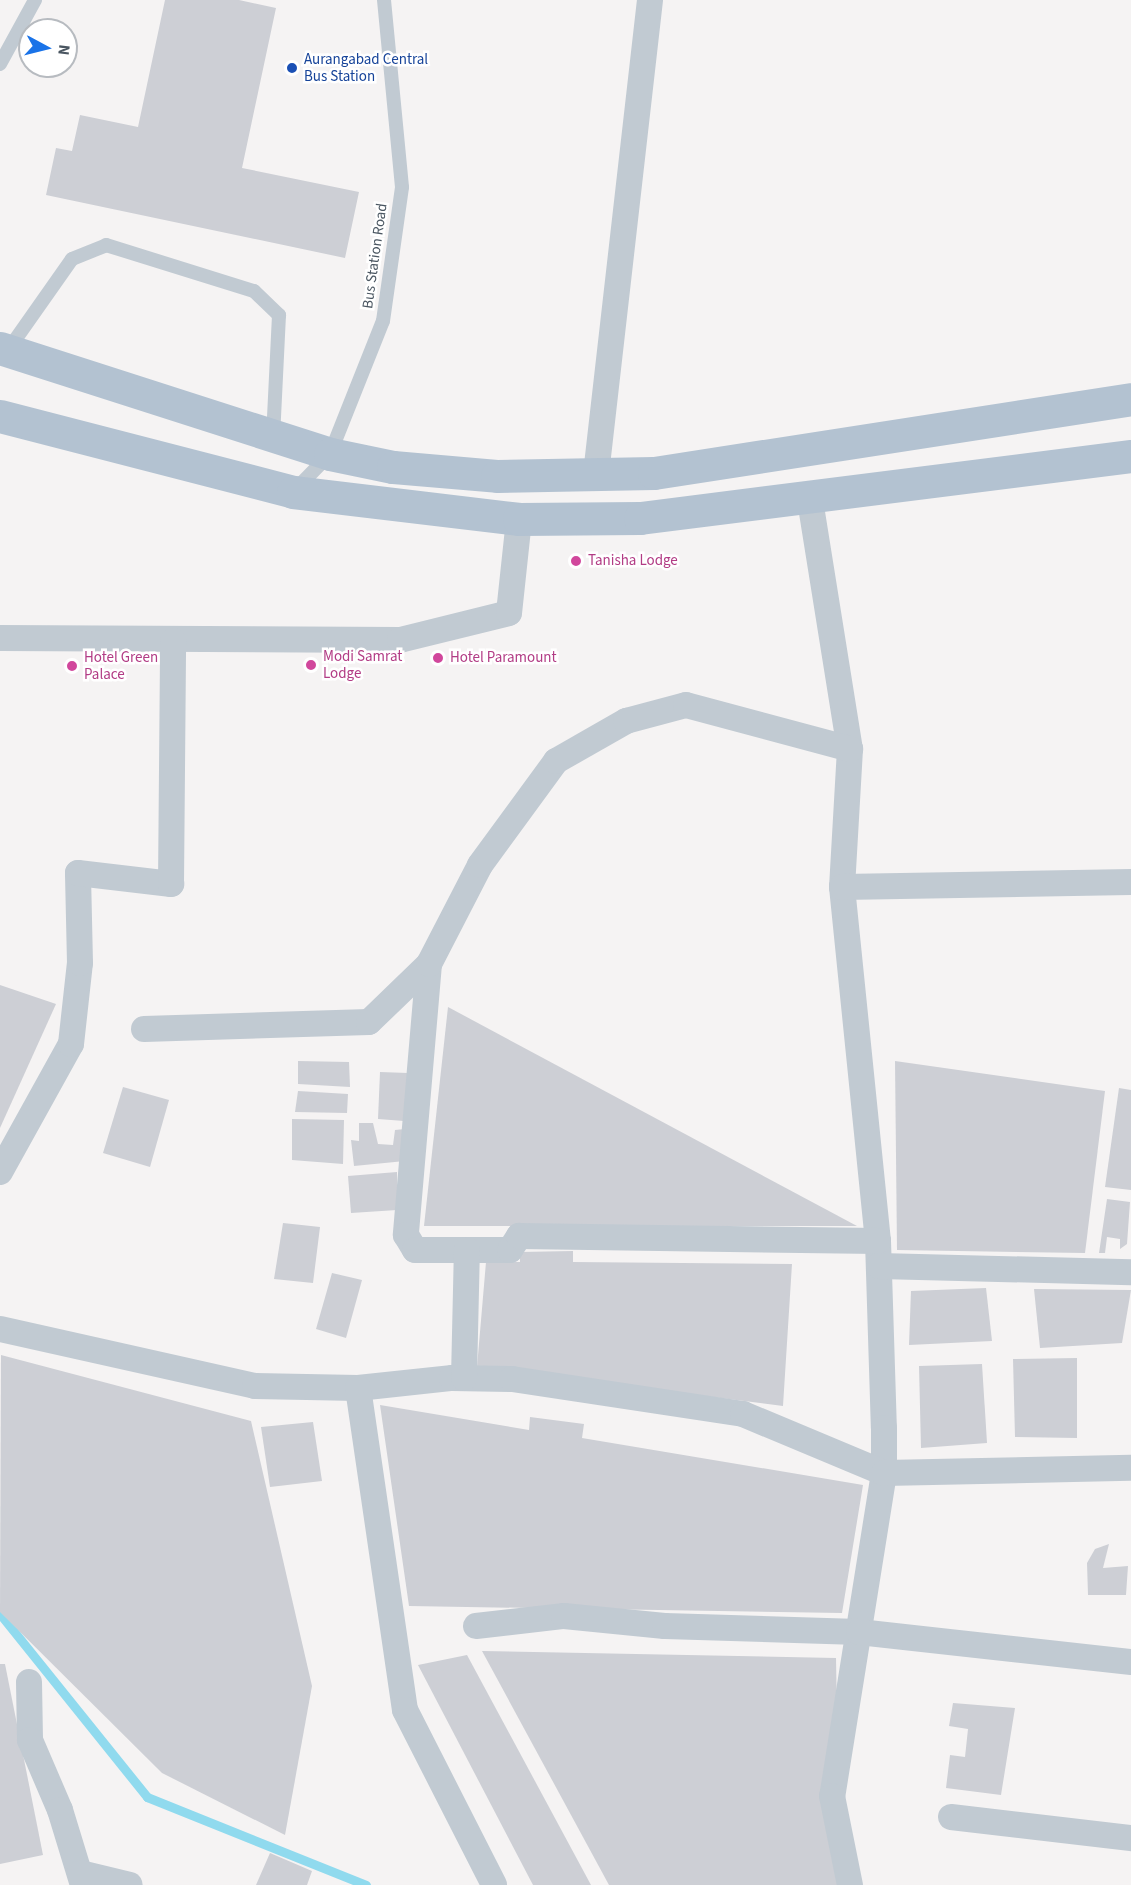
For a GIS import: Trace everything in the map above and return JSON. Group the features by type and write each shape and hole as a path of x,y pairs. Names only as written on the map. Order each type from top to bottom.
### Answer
{"main road":[{"path":"4,349 330,454 393,467 497,476 654,473 1131,399"},
{"path":"0,416 293,492 519,519 640,518 810,500 1131,456"}],"street":[{"path":"596,474 650,0"},
{"path":"810,500 850,749 842,888 878,1253 885,1473 832,1796 850,1885"},
{"path":"0,638 173,641 400,639 509,613 519,519"},
{"path":"0,1173 70,1044 80,963 78,873 171,885 173,641"},
{"path":"144,1029 369,1022 429,964 480,865 556,761 627,722 686,705 850,749"},
{"path":"842,888 1131,882"},
{"path":"429,964 406,1235 415,1250 510,1250 519,1236 878,1253 1131,1272"},
{"path":"464,1378 467,1250"},
{"path":"0,1329 255,1386 358,1388 464,1378 512,1379 743,1414 885,1473 1131,1468"},
{"path":"358,1388 405,1710 494,1885"},
{"path":"476,1626 564,1616 665,1626 859,1632 1131,1662"},
{"path":"29,1682 30,1740 60,1810 81,1879 130,1885"},
{"path":"951,1817 1131,1838"}],"lane":[{"path":"0,64 34,0"},
{"name":"Bus Station Road","path":"293,492 330,454 383,321 402,187 384,0"},
{"path":"4,349 72,259 106,245 254,291 279,315 273,437"}],"building":[{"path":"165,0 239,0 276,8 242,168 359,192 345,258 46,195 56,148 72,151 80,115 138,127"},
{"path":"0,985 56,1004 0,1128"},
{"path":"448,1007 857,1226 424,1226"},
{"path":"298,1061 349,1062 350,1087 298,1084"},
{"path":"895,1061 1105,1091 1085,1253 897,1250"},
{"path":"380,1072 408,1073 404,1121 378,1119"},
{"path":"123,1087 169,1100 150,1167 103,1153"},
{"path":"1119,1088 1131,1090 1131,1190 1105,1187"},
{"path":"298,1091 348,1094 347,1113 295,1112"},
{"path":"292,1119 344,1120 343,1164 292,1160"},
{"path":"359,1123 373,1123 378,1144 393,1145 395,1130 405,1129 405,1161 354,1166 351,1140 359,1141"},
{"path":"397,1172 397,1210 351,1213 348,1176"},
{"path":"1107,1199 1130,1202 1127,1244 1120,1249 1120,1239 1107,1237 1105,1253 1099,1253"},
{"path":"283,1223 320,1227 313,1283 274,1279"},
{"path":"573,1251 573,1262 792,1264 783,1406 477,1367 486,1262 520,1262 520,1252"},
{"path":"332,1273 362,1280 346,1338 316,1329"},
{"path":"986,1288 992,1341 909,1345 911,1291"},
{"path":"1034,1289 1131,1290 1122,1343 1040,1348"},
{"path":"1,1355 251,1421 312,1686 285,1835 162,1773 0,1612"},
{"path":"1077,1358 1077,1438 1015,1437 1013,1359"},
{"path":"982,1364 987,1443 921,1448 919,1366"},
{"path":"380,1405 529,1430 530,1417 584,1424 582,1438 863,1485 842,1613 409,1606"},
{"path":"313,1422 322,1481 270,1487 261,1427"},
{"path":"1109,1544 1103,1568 1128,1566 1126,1595 1088,1595 1087,1563 1095,1549"},
{"path":"482,1651 836,1658 840,1885 609,1885"},
{"path":"467,1655 591,1885 533,1885 418,1665"},
{"path":"0,1664 5,1664 43,1855 0,1864"},
{"path":"953,1703 1015,1708 1001,1795 946,1788 950,1755 965,1757 968,1729 949,1726"},
{"path":"270,1853 312,1871 307,1885 256,1885"}],"waterway":[{"path":"0,1614 147,1797 366,1885"}],"place":[{"name":"Aurangabad Central Bus Station","path":"292,68"},
{"name":"Tanisha Lodge","path":"576,561"},
{"name":"Hotel Paramount","path":"438,658"},
{"name":"Modi Samrat Lodge","path":"311,665"},
{"name":"Hotel Green Palace","path":"72,666"}]}
